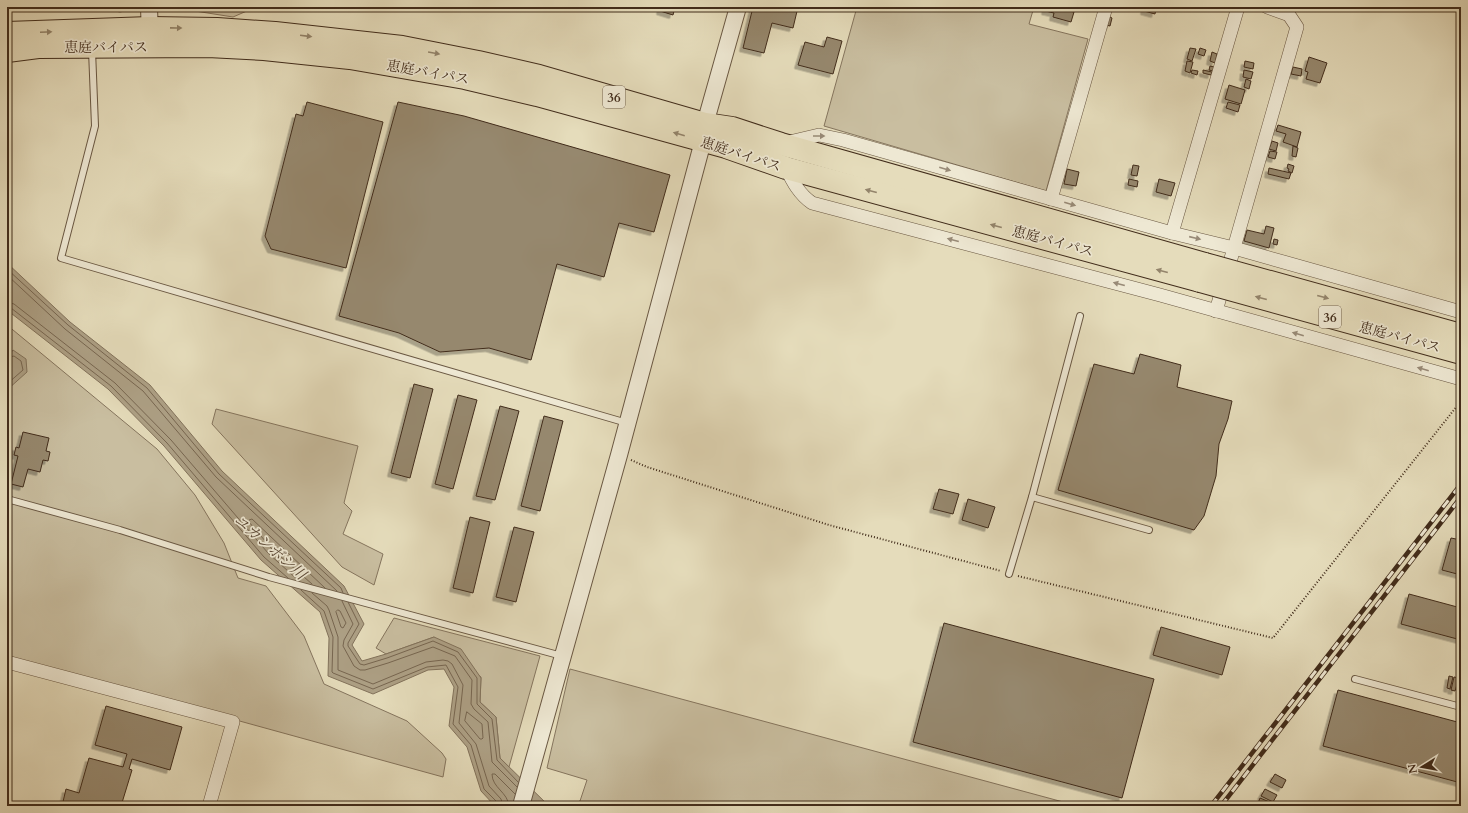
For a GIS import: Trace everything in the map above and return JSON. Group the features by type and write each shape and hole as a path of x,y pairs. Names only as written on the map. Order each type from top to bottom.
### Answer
{"highway":[{"name":"恵庭バイパス","path":"7,50 38,47 92,46 150,27"},
{"name":"恵庭バイパス","path":"7,33 150,27 208,46 264,49 350,58 465,78 704,132 732,128 1461,353"},
{"name":"恵庭バイパス","path":"704,132 726,147 786,168 1202,273 1461,335"}],"street":[{"path":"521,806 619,456 738,7"},
{"path":"1051,199 1106,7"},
{"path":"1172,233 1238,7"},
{"path":"1216,311 1297,27 1289,15 1267,7"},
{"path":"781,144 819,135 843,140 1172,233 1234,248 1461,312"},
{"path":"786,168 804,198 812,203 1216,311 1461,379"},
{"path":"7,662 233,722 209,806"}],"lane":[{"path":"92,46 96,126 61,258 627,423"},
{"path":"1009,574 1032,497 1080,316"},
{"path":"1032,497 1149,530"},
{"path":"7,499 120,530 269,577 562,656"},
{"path":"1355,679 1461,707"}],"path":[{"path":"619,456 647,467 829,525 1009,574 1273,638 1461,400"}],"shaded area":[{"path":"7,7 47,7 7,11"},
{"path":"96,7 134,7 134,9 120,12"},
{"path":"192,7 256,7 233,17 195,11"},
{"path":"857,7 1034,7 1029,24 1088,39 1046,191 824,126"},
{"path":"7,325 157,449 195,495 224,543 238,578 266,586 304,636 324,684 407,721 442,753 446,759 443,777 7,657"},
{"path":"216,409 358,446 344,503 352,511 343,534 383,554 374,585 342,567 212,424"},
{"path":"394,618 540,656 509,767 500,758 496,717 480,702 481,677 434,637 386,654 376,648"},
{"path":"570,669 1078,806 566,806 580,801 587,780 547,768"}],"water":[{"name":"ユカンボシ川","path":"7,263 70,322 150,385 222,471 344,586 364,624 352,645 362,661 434,637 461,649 481,678 480,702 496,717 500,758 549,806 495,806 481,791 467,747 449,726 454,687 444,669 428,670 373,694 328,676 329,638 320,612 261,560 164,446 108,389 7,310"},
{"path":"13,350 26,359 27,372 7,390 7,354 10,354"}],"building":[{"path":"661,7 675,7 673,15 660,11"},
{"path":"753,7 798,7 793,28 772,23 764,53 743,48"},
{"path":"1046,7 1065,7 1065,10 1074,12 1071,22 1053,17 1054,13 1045,11"},
{"path":"1145,7 1156,9 1155,14 1144,11"},
{"path":"1108,16 1112,18 1110,26 1106,25"},
{"path":"827,37 842,41 833,74 798,65 805,42 824,47"},
{"path":"1190,48 1196,49 1192,61 1187,59"},
{"path":"1200,48 1206,50 1204,56 1198,54"},
{"path":"1212,52 1217,54 1215,63 1210,61"},
{"path":"1309,57 1327,63 1320,83 1306,79 1308,72 1305,71"},
{"path":"1187,61 1193,62 1190,73 1185,71"},
{"path":"1245,61 1254,63 1253,69 1244,67"},
{"path":"1210,66 1214,67 1213,71 1209,70"},
{"path":"1293,67 1302,69 1301,76 1291,74"},
{"path":"1192,70 1198,71 1197,75 1191,73"},
{"path":"1203,70 1212,72 1211,75 1203,73"},
{"path":"1244,70 1253,72 1251,79 1243,77"},
{"path":"1246,79 1251,81 1249,89 1244,87"},
{"path":"1229,85 1245,90 1241,104 1225,99"},
{"path":"307,102 383,122 346,268 271,249 265,236 296,114 303,116"},
{"path":"398,102 464,116 670,175 654,232 619,223 604,277 557,264 531,360 489,348 440,352 399,333 339,316"},
{"path":"1228,102 1240,105 1238,112 1226,108"},
{"path":"1278,125 1301,132 1297,147 1283,142 1286,134 1276,131"},
{"path":"1272,141 1278,143 1276,151 1269,149"},
{"path":"1293,146 1298,148 1296,157 1292,156"},
{"path":"1270,151 1277,152 1275,159 1268,157"},
{"path":"1288,164 1294,166 1292,173 1288,171"},
{"path":"1133,165 1139,166 1137,176 1131,175"},
{"path":"1269,168 1291,173 1289,179 1268,174"},
{"path":"1067,169 1079,172 1076,186 1064,184"},
{"path":"1129,179 1138,181 1137,187 1128,185"},
{"path":"1159,179 1175,183 1171,196 1156,192"},
{"path":"1266,226 1274,228 1269,248 1244,241 1247,230 1264,234"},
{"path":"1274,239 1278,240 1277,245 1273,244"},
{"path":"1140,354 1181,365 1177,387 1232,401 1228,419 1219,444 1216,476 1204,516 1194,530 1058,490 1094,364 1134,374"},
{"path":"414,384 433,389 410,478 391,473"},
{"path":"458,395 477,400 453,489 435,484"},
{"path":"500,406 519,411 495,500 476,496"},
{"path":"544,416 563,421 540,511 521,506"},
{"path":"23,432 49,438 46,451 50,452 48,461 43,460 40,472 28,469 23,487 11,484 18,456 14,455 16,447 19,448"},
{"path":"939,489 959,494 953,514 933,509"},
{"path":"968,499 995,507 988,528 962,520"},
{"path":"470,517 490,522 473,593 453,588"},
{"path":"514,527 534,532 516,602 496,597"},
{"path":"1451,538 1461,540 1461,575 1442,570"},
{"path":"1409,594 1461,608 1461,640 1401,624"},
{"path":"944,623 1154,679 1122,798 913,742"},
{"path":"1161,627 1230,647 1222,675 1153,655"},
{"path":"1449,676 1453,677 1450,689 1447,688"},
{"path":"1454,677 1459,678 1455,691 1451,690"},
{"path":"1338,690 1461,723 1461,783 1323,746"},
{"path":"106,706 182,727 170,770 132,759 129,769 132,770 121,806 62,806 66,789 79,793 89,758 123,767 127,754 95,745"},
{"path":"1275,774 1286,780 1282,788 1270,782"},
{"path":"1265,789 1277,795 1273,802 1261,796"},
{"path":"1260,798 1272,803 1271,806 1257,806"}],"railway":[{"path":"1211,806 1461,484"},
{"path":"1221,806 1461,497"}]}
